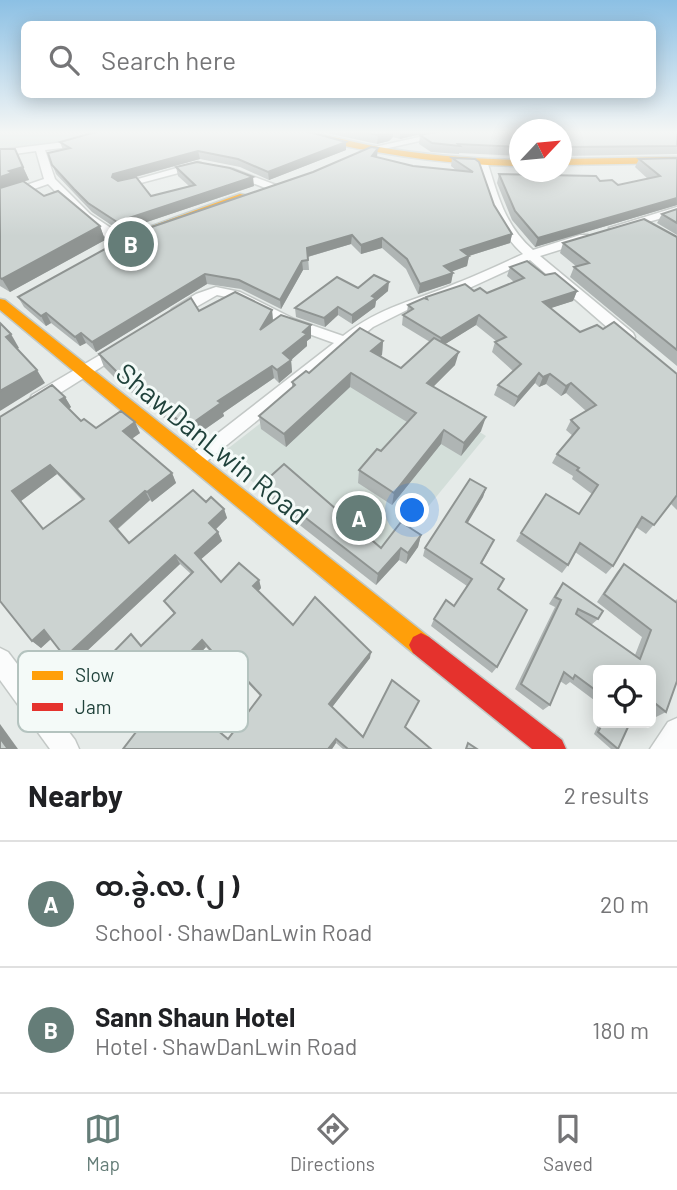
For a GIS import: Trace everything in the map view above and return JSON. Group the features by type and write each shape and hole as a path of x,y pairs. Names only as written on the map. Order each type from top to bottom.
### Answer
{"main road":[{"path":"116,244 161,223 278,185"},
{"name":"ShawDanLwin Road","path":"6,304 339,581 553,749"}],"street":[{"path":"45,166 50,180 116,244"},
{"path":"122,185 193,166 211,167"},
{"path":"484,166 497,210 514,240 635,343"},
{"path":"223,170 278,185"},
{"path":"0,198 50,180"},
{"path":"196,460 387,312 460,287 531,255 677,210"},
{"path":"640,220 658,232"},
{"path":"166,319 216,291 234,295 289,323 345,342"},
{"path":"21,410 131,341"},
{"path":"0,660 18,684"},
{"path":"663,749 677,731"},
{"path":"53,732 66,749"}],"shaded area":[{"path":"352,352 486,436 373,574 228,463 226,450"}],"building":[{"path":"0,166 23,166 9,171 12,173 0,177"},
{"path":"53,166 143,166 113,174 112,177 118,181 136,177 151,196 195,185 176,167 180,166 219,166 253,177 117,222 88,203"},
{"path":"254,166 284,166 268,172"},
{"path":"327,166 413,166 473,172 464,166 480,166 494,205 512,234 461,250 469,256 444,266 453,273 420,284 407,259 382,238 361,245 352,235 307,248 308,260 302,261 280,300 239,280 205,274 92,342 81,333 75,337 46,313 41,316 18,297 134,233"},
{"path":"648,166 677,166 677,198 538,238 515,211 499,174 509,174 509,182 572,182 572,176 596,176 600,181 612,180 618,185 660,176"},
{"path":"23,181 44,196 58,191 100,226 2,279 0,188"},
{"path":"677,209 677,223 662,214"},
{"path":"644,219 677,237 677,350 574,267 589,263 563,243"},
{"path":"527,261 545,275 555,273 577,291 543,302 580,332 597,325 603,329 614,322 677,374 677,495 654,525 642,517 613,566 580,543 568,565 521,533 546,494 579,514 598,485 577,470 579,468 557,454 579,428 571,420 596,405 571,383 566,386 550,374 543,377 539,373 518,397 498,385 521,364 495,342 506,337 479,315 441,338 403,315 413,309 408,305 465,284 474,291 480,288 487,293 524,278 510,267"},
{"path":"374,275 389,282 372,296 376,298 352,315 338,307 324,318 295,308 337,277 358,288"},
{"path":"235,292 272,310 260,330 281,315 311,325 303,332 307,334 283,353 291,360 277,370 272,366 218,401 221,403 187,427 117,372 99,354 191,298 199,311"},
{"path":"0,323 11,334 6,337 37,370 0,391"},
{"path":"360,328 383,341 371,351 401,368 434,338 459,352 427,383 486,417 464,443 444,430 394,493 359,470 377,449 381,451 416,413 351,373 284,434 259,416 295,385 292,382 306,371 309,373"},
{"path":"52,385 65,397 60,400 81,421 84,419 96,428 121,411 135,422 123,431 172,473 145,491 110,521 129,543 193,490 206,502 211,497 224,509 209,523 218,532 195,553 221,582 239,563 259,580 253,586 293,625 315,597 371,652 329,704 363,737 392,680 419,701 405,727 431,749 348,749 336,739 328,749 123,749 136,732 220,732 228,739 233,732 248,732 248,712 261,695 248,681 248,651 212,651 202,640 191,651 114,651 131,634 141,646 175,613 164,601 193,572 175,555 71,651 60,651 44,630 32,641 0,601 0,417","holes":["50,465 84,499 43,529 12,491"]},
{"path":"284,464 381,548 401,522 421,535 408,553 401,548 378,574 262,484"},
{"path":"470,479 486,488 466,522 494,540 481,563 504,579 498,589 527,610 497,667 434,619 446,600 454,606 472,579 425,548"},
{"path":"624,564 677,603 677,681 666,712 656,704 656,665 593,665 593,688 575,675 573,679 564,672 550,705 521,684 561,600 555,597 563,583 603,611 598,619 578,609 576,614 640,659 651,630 604,594"},
{"path":"600,728 628,728 618,749 598,732"},
{"path":"0,738 8,749 0,749"},
{"path":"468,743 477,749 466,749"}],"traffic: slow":[{"path":"128,237 244,196"},
{"path":"0,303 421,645"}],"traffic: jam":[{"path":"421,645 553,749"}],"place":[{"name":"Sann Shaun Hotel","path":"131,244"},
{"name":"ထ.ခွဲ.လ. (၂ )","path":"359,518"}]}
